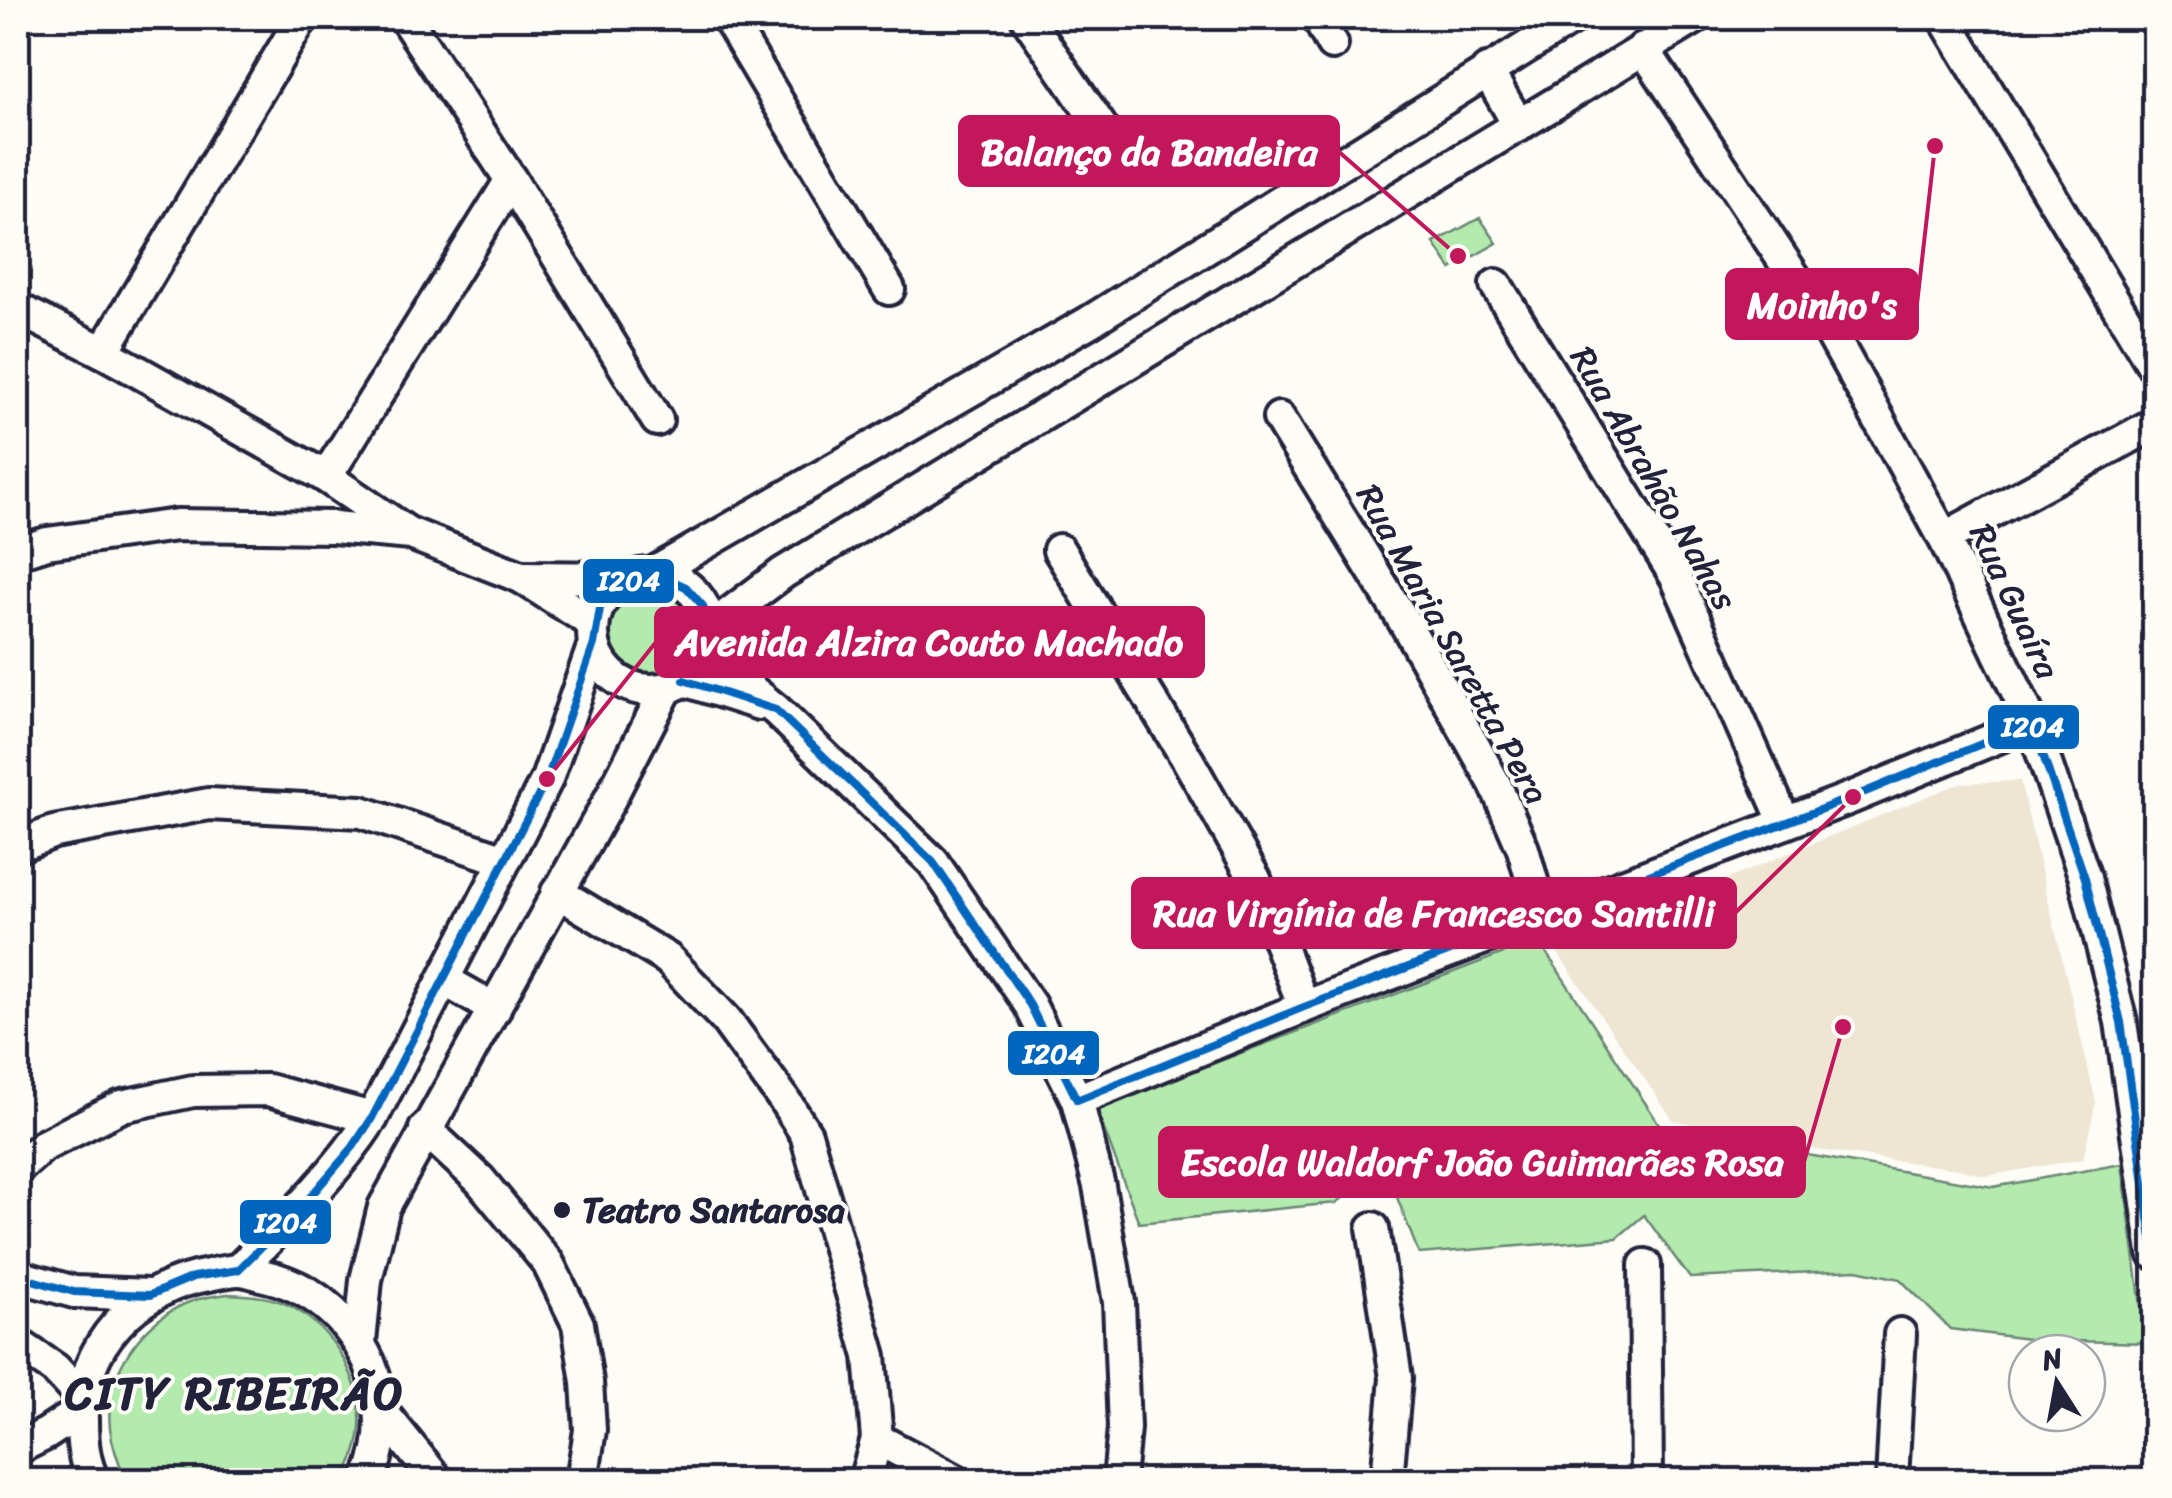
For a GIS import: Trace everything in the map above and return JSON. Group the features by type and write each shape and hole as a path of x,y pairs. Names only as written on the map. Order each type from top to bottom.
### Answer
{"street":[{"path":"103,352 302,18"},
{"path":"406,18 658,420"},
{"path":"728,18 889,289"},
{"path":"1028,18 1123,159"},
{"path":"238,1270 304,1204 354,1147 372,1118 547,780 594,633 598,608 606,595 1089,322 1572,18"},
{"path":"707,641 783,573 1695,18"},
{"path":"1944,18 2154,366"},
{"name":"Rua Guaíra","path":"1643,48 1830,331 1944,538 2032,723 2085,878 2122,1022 2154,1254"},
{"path":"1487,70 1519,126"},
{"path":"326,477 511,180"},
{"name":"Rua Abrahão Nahas","path":"1496,284 1676,577 1785,823"},
{"path":"18,309 326,477 410,534 521,577 594,633 603,666 620,682 643,690 675,684 694,672 707,641 706,612 685,585 669,577 521,577"},
{"path":"1089,322 1118,368"},
{"name":"Rua Maria Saretta Pera","path":"1278,418 1408,626 1495,784 1523,849 1542,916"},
{"path":"1944,538 2154,424"},
{"path":"18,552 46,543 177,525 332,527 410,534"},
{"path":"1059,550 1189,762 1255,879 1304,1007"},
{"path":"707,641 934,862 1030,1005 1077,1100 1099,1186 1119,1302 1124,1428 1120,1480"},
{"path":"675,684 776,710"},
{"path":"360,1342 366,1280 384,1206 675,684"},
{"path":"1077,1100 1304,1007 1785,823 2032,723"},
{"path":"18,846 54,832 209,804 361,812 506,860"},
{"path":"557,892 668,958 726,1020 806,1134 870,1356 878,1439 865,1480"},
{"path":"444,980 496,1009"},
{"path":"18,1168 43,1146 122,1106 193,1091 268,1090 372,1118"},
{"path":"425,1129 480,1180 548,1264 578,1324 590,1430 582,1480"},
{"path":"1372,1228 1396,1378 1387,1480"},
{"path":"1645,1264 1647,1480"},
{"path":"93,1480 83,1451 81,1404 88,1370 110,1330 150,1295 192,1277 238,1270 286,1280 300,1288 328,1305 360,1342 375,1376 382,1412 379,1443 368,1480"},
{"path":"18,1276 74,1292 150,1295"},
{"path":"1892,1480 1900,1334"},
{"path":"18,1344 56,1369 81,1404"},
{"path":"18,1448 46,1434 81,1404"},
{"path":"382,1412 437,1480"},
{"path":"878,1439 955,1480"}],"shaded area":[{"path":"2020,781 2096,1102 2083,1159 1986,1176 1796,1147 1673,1120 1557,952 1960,783"}],"green space":[{"path":"1480,218 1497,243 1451,269 1434,243"},
{"path":"649,586 666,590 681,600 691,615 695,632 691,649 681,664 666,674 649,678 632,674 617,664 607,649 603,632 607,615 617,600 632,590"},
{"path":"1538,940 1663,1130 1993,1187 2122,1164 2146,1343 2107,1342 2107,1333 2007,1333 2007,1336 1950,1329 1900,1279 1857,1270 1690,1278 1644,1215 1617,1238 1419,1254 1395,1192 1361,1185 1336,1203 1139,1223 1096,1108"},
{"path":"227,1294 270,1299 294,1308 332,1341 345,1362 355,1385 360,1433 342,1480 127,1480 110,1428 113,1387 121,1368 144,1333 159,1319 195,1300"}],"transit line":[{"name":"I204","path":"18,1276 74,1292 150,1295 193,1277 238,1270 304,1204 353,1147 372,1118 547,779 594,644 600,608 616,586 639,576 664,577 686,587 703,606 709,631 701,662"},
{"name":"I204","path":"684,680 776,710 933,862 1030,1005 1077,1100 1304,1007 1853,797 2032,723 2085,878 2121,1022 2154,1253"}],"place":[{"name":"Moinho's","path":"1935,146"},
{"name":"Balanço da Bandeira","path":"1458,256"},
{"name":"Avenida Alzira Couto Machado","path":"547,779"},
{"name":"Rua Virgínia de Francesco Santilli","path":"1853,797"},
{"name":"Escola Waldorf João Guimarães Rosa","path":"1843,1027"},
{"name":"Teatro Santarosa","path":"562,1210"}],"district":[{"name":"CITY RIBEIRÃO","path":"235,1393"}]}
